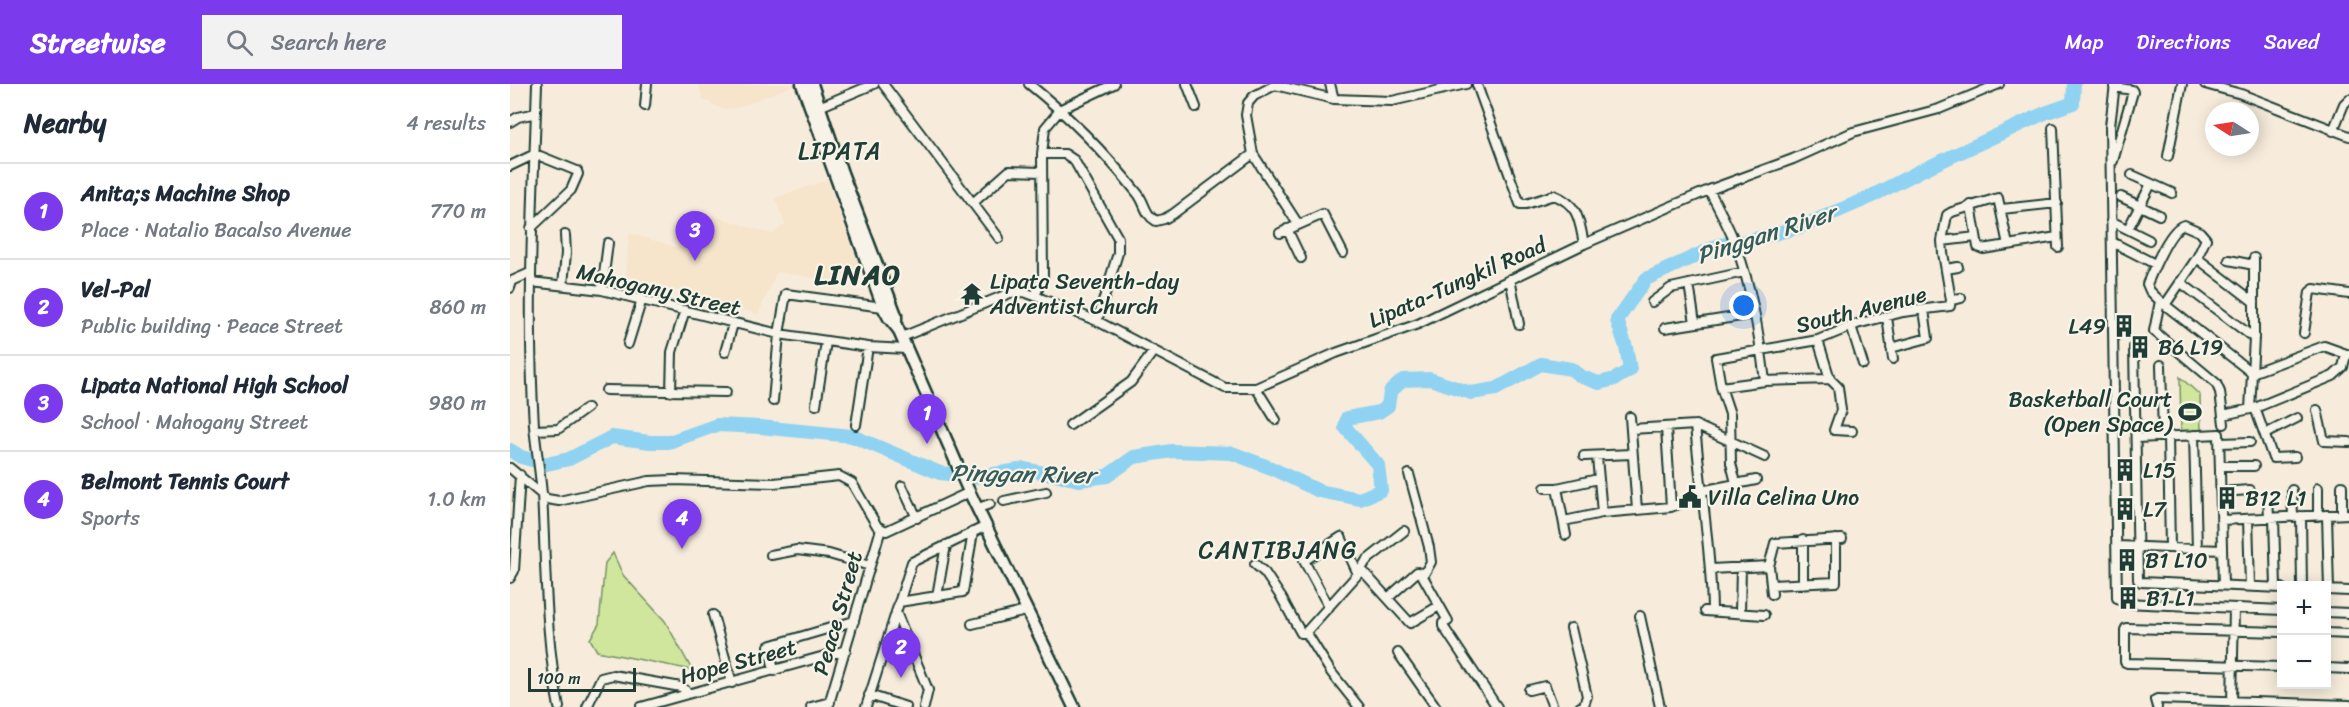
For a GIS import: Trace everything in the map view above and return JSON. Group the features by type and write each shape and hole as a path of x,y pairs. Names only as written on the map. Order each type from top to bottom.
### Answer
{"highway":[{"path":"802,84 884,307 889,318 896,324 956,463 1074,707"},
{"path":"812,84 896,315 896,324"}],"street":[{"path":"537,84 530,273 535,430 542,495 548,616 559,707"},
{"path":"645,106 647,84"},
{"path":"819,107 874,84"},
{"path":"883,84 999,238"},
{"path":"1029,84 1061,109 1140,197 1149,216 1156,221 1173,214 1253,154"},
{"path":"1035,296 1043,277 1042,154 1045,128 1061,109 1114,84"},
{"path":"1187,84 1196,107"},
{"path":"1329,84 1334,99"},
{"path":"1298,224 1253,154 1245,115 1248,103 1262,90 1275,85 1334,99 1392,101 1432,88 1466,84"},
{"name":"Lipata-Tungkil Road","path":"902,337 1010,293 1024,292 1097,321 1225,388 1256,388 1336,353 1418,324 1584,244 1709,190 1793,159 1853,132 1938,109 1999,84"},
{"path":"2168,156 2182,84"},
{"path":"2205,84 2241,94 2349,136"},
{"path":"1477,85 1520,204 1554,195 1568,202 1579,217 1584,244"},
{"path":"2110,169 2133,92 2115,86 2110,126 2110,169 2116,595 2121,602 2277,610"},
{"path":"2333,131 2344,104 2349,99"},
{"path":"510,122 518,117 536,113"},
{"path":"2053,128 2058,247"},
{"path":"510,166 535,154 577,171 578,174 571,190 531,228"},
{"path":"1042,154 1065,154 1074,160 1118,238 1118,253 1097,321"},
{"path":"974,202 1011,170 1042,172"},
{"path":"2132,175 2172,193"},
{"path":"2128,229 2151,184"},
{"path":"1709,190 1732,238 1744,272 1761,350 1765,381"},
{"path":"2121,197 2159,215"},
{"path":"2008,245 1998,198 1971,205 1978,247 1983,249 2008,245 2057,237"},
{"path":"2002,209 2056,203"},
{"name":"South Avenue","path":"1721,387 1716,358 1818,340 1851,326 1887,316 1950,306 1952,300 1942,241 1947,215 1971,205"},
{"path":"1301,258 1284,231 1323,214 1343,253"},
{"path":"2111,221 2149,240"},
{"path":"2224,424 2220,392 2216,383 2154,331 2162,303 2197,258 2206,239 2200,232 2184,225 2180,226 2155,264 2147,284 2150,291 2162,303 2252,374"},
{"path":"563,285 565,236"},
{"path":"1942,241 1976,237"},
{"path":"2112,242 2155,264"},
{"path":"602,290 608,243"},
{"path":"2197,258 2254,302"},
{"path":"2229,260 2254,261 2253,409 2273,458 2295,456"},
{"path":"1946,269 1958,267"},
{"path":"1652,302 1671,288 1744,272"},
{"path":"510,288 512,280 530,273"},
{"path":"1510,279 1519,324"},
{"name":"Mahogany Street","path":"531,282 602,290 779,334 868,347 906,349"},
{"path":"2180,282 2254,338"},
{"path":"1689,284 1695,323"},
{"path":"2304,333 2310,292 2314,289 2349,294"},
{"path":"773,401 779,334 786,294 884,307"},
{"path":"1952,300 1961,298"},
{"path":"628,345 642,299"},
{"path":"671,392 672,352 686,310"},
{"path":"1891,348 1928,338 1924,310"},
{"path":"1665,328 1754,314"},
{"path":"1887,316 1893,358"},
{"path":"725,352 733,324"},
{"path":"1851,326 1863,364"},
{"path":"1818,340 1830,379"},
{"path":"816,405 826,342"},
{"path":"2223,415 2253,409 2333,376 2343,367 2348,355 2324,346 2252,374"},
{"path":"856,425 868,347"},
{"path":"2134,347 2138,438 2138,580 2140,582 2277,588"},
{"path":"1070,425 1131,382 1153,352"},
{"path":"2161,365 2170,548"},
{"path":"1736,483 1729,439 1734,414 1721,387 1765,381 1830,379 1838,387 1841,410 1834,429 1836,432 1852,431"},
{"path":"1256,388 1276,420"},
{"path":"606,390 726,392"},
{"path":"535,430 562,428 587,408"},
{"path":"2317,410 2323,438 2328,443 2349,442"},
{"path":"1630,417 1637,510"},
{"path":"2265,434 2297,418"},
{"path":"1695,425 1711,569 1709,610 1764,615"},
{"path":"1632,429 1695,425 1765,457"},
{"path":"1666,428 1671,507"},
{"path":"2138,438 2218,433 2223,585"},
{"path":"2194,435 2197,549"},
{"path":"2220,443 2250,442"},
{"path":"1584,456 1597,457 1632,453"},
{"path":"1597,457 1602,513"},
{"path":"2220,466 2254,466"},
{"path":"510,468 547,499 559,501 627,485 674,480 774,483 838,476 852,483 877,526 888,531 917,518 968,488"},
{"path":"1409,474 1430,553 1429,567 1423,576"},
{"path":"510,578 514,571 520,475"},
{"path":"1545,488 1557,488 1598,479"},
{"path":"1564,521 1602,513 1671,507 1687,501 1701,491 1756,480"},
{"path":"902,486 917,518"},
{"path":"2222,520 2345,514 2342,486"},
{"path":"1557,488 1566,536"},
{"path":"2318,488 2318,516"},
{"path":"2221,492 2250,490"},
{"path":"2292,490 2297,517 2302,581"},
{"path":"1004,501 1046,492"},
{"path":"2268,496 2278,581"},
{"path":"978,508 990,504"},
{"path":"2327,515 2328,581"},
{"path":"2248,519 2250,586"},
{"path":"866,707 912,562 986,526"},
{"name":"Peace Street","path":"829,704 881,529"},
{"path":"1255,564 1265,573 1281,597 1301,633 1306,632 1366,561 1404,531"},
{"path":"899,602 963,592 973,532"},
{"path":"1329,607 1304,561 1340,536 1359,572 1388,598 1410,623 1438,606"},
{"path":"1839,539 1837,581 1771,590 1768,566 1775,543 1803,540 1839,539"},
{"path":"1803,540 1803,584"},
{"path":"938,596 946,545"},
{"path":"2117,546 2222,550"},
{"path":"771,555 797,550 829,554 870,566"},
{"path":"1711,569 1768,566"},
{"path":"1740,613 1741,567"},
{"path":"1388,598 1417,572 1423,576 1448,621 1443,623 1443,626 1497,707"},
{"path":"2331,590 2349,591"},
{"path":"2232,702 2234,609"},
{"path":"972,624 1026,611"},
{"path":"896,612 928,690 924,707"},
{"path":"2331,612 2349,613"},
{"path":"713,615 732,683"},
{"path":"1640,616 1660,707"},
{"path":"774,670 769,646 854,621"},
{"path":"1571,628 1587,696 1581,707"},
{"path":"2277,632 2127,628 2125,650 2127,663 2277,667"},
{"path":"1306,632 1331,672 1359,707"},
{"path":"2331,633 2349,634"},
{"name":"Hope Street","path":"640,707 846,650"},
{"path":"1398,653 1436,707"},
{"path":"2331,668 2349,669"},
{"path":"587,707 600,678 613,675 681,687 689,693"},
{"path":"1529,690 1545,686 1553,707"},
{"path":"869,695 906,707"},
{"path":"2157,703 2349,705"},
{"path":"811,707 829,704"}],"shaded area":[{"path":"698,84 797,84 737,108 721,109 703,99"},
{"path":"827,180 860,269 833,281 777,272 758,314 626,276 629,233 676,247 692,209 772,234 785,224 775,198"}],"green space":[{"name":"Basketball Court (Open Space)","path":"2180,377 2200,395 2201,430 2181,431"},
{"path":"613,553 623,575 665,621 692,670 597,651 590,639 599,624 605,563"}],"waterway":[{"name":"Pinggan River","path":"510,450 521,457 547,464 569,459 612,437 669,442 717,425 760,427 852,436 940,473 975,477 1025,469 1079,480 1107,476 1134,457 1172,451 1232,453 1271,468 1319,491 1360,499 1381,490 1378,465 1345,427 1347,418 1379,412 1388,406 1390,392 1403,380 1430,379 1471,393 1496,389 1541,364 1571,369 1582,377 1599,383 1615,379 1630,370 1626,347 1617,320 1646,279 1719,245 1743,242 1800,227 1866,199 1920,171 2045,113 2073,103 2074,84"}],"place":[{"name":"Lipata National High School","path":"695,261"},
{"name":"Lipata Seventh-day Adventist Church","path":"972,294"},
{"name":"L49","path":"2124,326"},
{"name":"B6 L19","path":"2140,347"},
{"name":"Basketball Court (Open Space)","path":"2190,412"},
{"name":"Anita;s Machine Shop","path":"927,444"},
{"name":"L15","path":"2125,470"},
{"name":"Villa Celina Uno","path":"1690,497"},
{"name":"B12 L1","path":"2227,498"},
{"name":"L7","path":"2125,509"},
{"name":"Belmont Tennis Court","path":"682,549"},
{"name":"B1 L10","path":"2127,560"},
{"name":"B1 L1","path":"2128,598"},
{"name":"Vel-Pal","path":"901,678"}],"district":[{"name":"LIPATA","path":"840,151"},
{"name":"LINAO","path":"858,274"},
{"name":"CANTIBJANG","path":"1278,550"}]}
